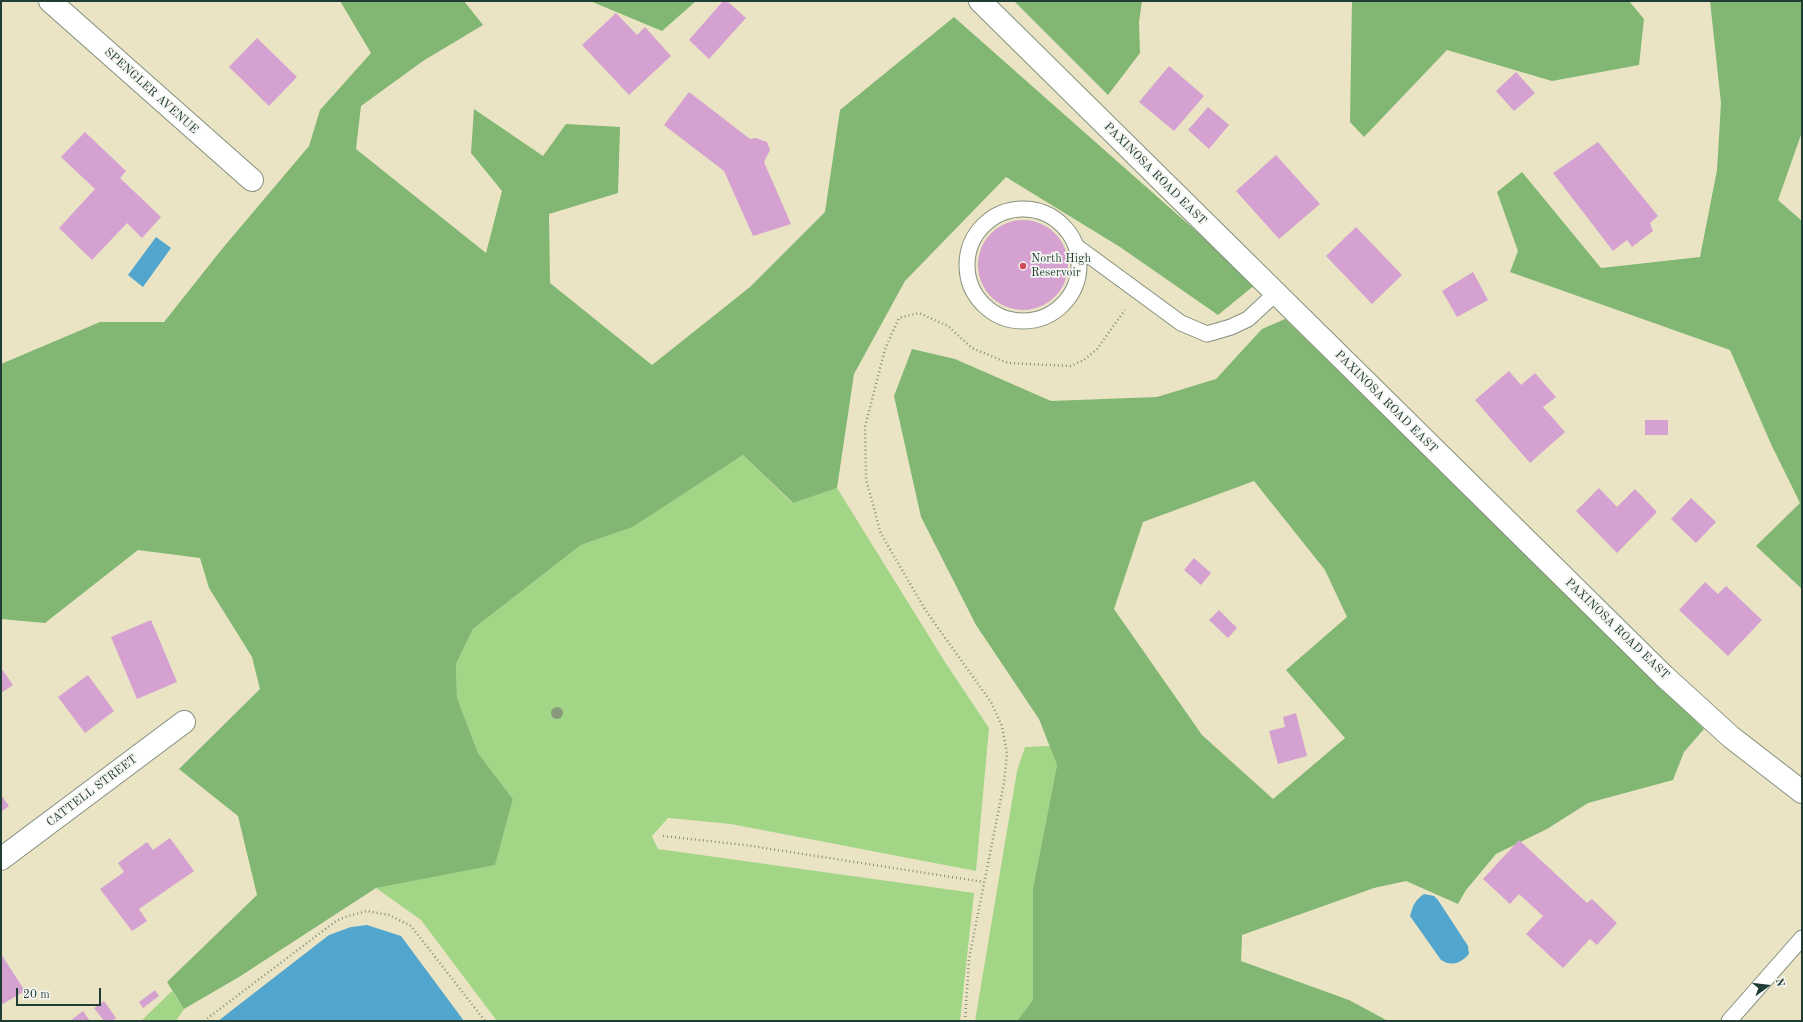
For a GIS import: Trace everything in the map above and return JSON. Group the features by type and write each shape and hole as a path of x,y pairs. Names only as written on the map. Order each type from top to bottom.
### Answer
{"street":[{"name":"SPENGLER AVENUE","path":"50,1 252,180"},
{"name":"PAXINOSA ROAD EAST","path":"980,1 1664,676 1731,737 1802,792"},
{"name":"CATTELL STREET","path":"1,859 184,722"}],"lane":[{"path":"1076,246 1079,274 1073,292 1062,307 1046,317 1028,322 1009,320 992,312 978,299 970,283 967,265 970,247 979,231 992,219 1008,211 1026,209 1044,213 1060,222 1072,237 1076,246 1180,323 1207,334 1248,320 1276,293"},
{"path":"1729,1021 1802,938"}],"path":[{"path":"965,1021 969,959 1004,783 1007,754 1002,726 991,702 926,611 881,534 866,479 865,427 885,349 899,318 919,313 948,326 972,348 1008,363 1070,366 1084,360 1097,349 1138,291"},
{"path":"663,836 745,845 984,882"},
{"path":"204,1021 336,921 367,911 389,915 411,926 485,1021"}],"green space":[{"path":"340,1 464,1 483,25 423,61 361,106 356,149 486,253 502,191 471,153 474,109 543,156 566,124 620,127 618,193 549,214 550,283 652,365 750,287 825,212 840,110 954,17 1256,284 1218,315 1120,247 1006,177 905,281 854,374 837,488 793,503 743,455 633,527 581,545 473,629 456,664 457,698 478,753 513,799 495,865 376,888 239,977 184,1009 167,982 257,895 238,816 179,769 260,689 252,657 209,588 200,558 138,550 45,623 1,619 1,364 100,322 164,322 222,249 309,146 320,110 371,53"},
{"path":"590,1 696,1 662,31"},
{"path":"1014,1 1142,1 1139,22 1140,53 1108,95"},
{"path":"1352,1 1629,1 1644,19 1639,65 1552,81 1447,50 1364,137 1350,122"},
{"path":"1710,1 1802,1 1802,132 1778,200 1802,221 1802,589 1756,546 1800,503 1771,444 1730,350 1510,272 1518,251 1497,192 1522,172 1601,268 1700,257 1717,170 1721,103"},
{"path":"1285,319 1704,729 1684,752 1673,780 1588,803 1547,829 1496,854 1466,890 1458,904 1406,881 1374,888 1242,935 1241,961 1349,1000 1388,1021 1017,1021 1033,1000 1033,888 1057,765 1039,719 976,625 921,517 894,396 912,349 955,359 1051,401 1157,397 1216,379 1262,329","holes":["1254,481 1325,570 1347,617 1286,670 1345,738 1273,799 1202,735 1114,609 1143,522"]},
{"path":"743,455 792,503 837,488 945,662 989,728 976,871 731,824 668,818 652,836 658,849 974,893 960,1021 497,1021 421,920 376,888 495,864 513,799 478,753 457,698 456,664 473,629 581,545 633,527"},
{"path":"1050,746 1057,765 1033,888 1033,1001 1017,1021 975,1021 1017,771 1025,747"},
{"path":"172,991 184,1009 176,1021 141,1021"}],"water":[{"path":"156,237 171,248 143,287 128,275"},
{"path":"1424,894 1434,896 1438,900 1468,946 1469,954 1460,962 1453,964 1441,960 1410,916 1418,898"},
{"path":"367,925 401,936 464,1021 218,1021 329,935 351,927"}],"building":[{"path":"723,1 727,1 746,18 709,59 689,40"},
{"path":"616,13 637,35 645,27 671,56 629,95 582,45"},
{"path":"257,38 297,77 269,106 229,67"},
{"path":"1169,66 1204,96 1174,131 1139,102"},
{"path":"1516,72 1535,93 1514,111 1496,91"},
{"path":"689,92 750,139 756,138 767,142 770,150 764,162 791,224 753,236 724,171 664,125"},
{"path":"1208,107 1229,125 1209,149 1188,130"},
{"path":"85,132 126,171 120,178 161,217 142,238 127,223 92,260 59,228 95,189 61,157"},
{"path":"1598,142 1658,216 1650,223 1653,231 1632,247 1627,240 1613,251 1553,173"},
{"path":"1276,155 1320,204 1279,239 1236,191"},
{"name":"North High Reservoir","path":"1023,220 1032,221 1048,228 1060,240 1067,256 1067,274 1060,290 1048,302 1032,309 1023,310 1014,309 998,302 986,290 979,274 978,265 979,256 986,240 998,228 1014,221"},
{"path":"1356,227 1402,275 1372,304 1326,256"},
{"path":"1473,272 1488,300 1457,317 1442,291"},
{"path":"1509,371 1521,385 1535,373 1556,397 1543,407 1565,432 1530,463 1475,400"},
{"path":"1645,420 1668,420 1668,435 1645,435"},
{"path":"1599,488 1617,507 1635,489 1657,512 1617,553 1576,511"},
{"path":"1691,498 1716,522 1696,543 1671,519"},
{"path":"1194,558 1211,573 1201,585 1184,570"},
{"path":"1705,582 1718,594 1726,586 1762,620 1728,656 1679,610"},
{"path":"1219,610 1237,628 1228,638 1209,620"},
{"path":"151,620 177,682 137,699 111,637"},
{"path":"1,668 13,685 1,693"},
{"path":"88,675 114,711 85,733 58,697"},
{"path":"1296,713 1307,756 1278,764 1269,731 1285,727 1283,717"},
{"path":"1,795 9,806 1,812"},
{"path":"170,838 194,871 139,909 147,921 132,931 100,889 124,872 118,863 147,842 153,850"},
{"path":"1519,840 1587,903 1592,899 1617,923 1597,945 1590,939 1563,968 1526,934 1543,916 1519,894 1510,904 1483,879"},
{"path":"1,954 25,991 1,1005"},
{"path":"155,990 159,996 143,1008 139,1002"},
{"path":"104,1001 116,1018 112,1021 104,1021 94,1008"},
{"path":"83,1011 90,1021 70,1021"}],"place":[{"name":"North High Reservoir","path":"1023,266"}]}
